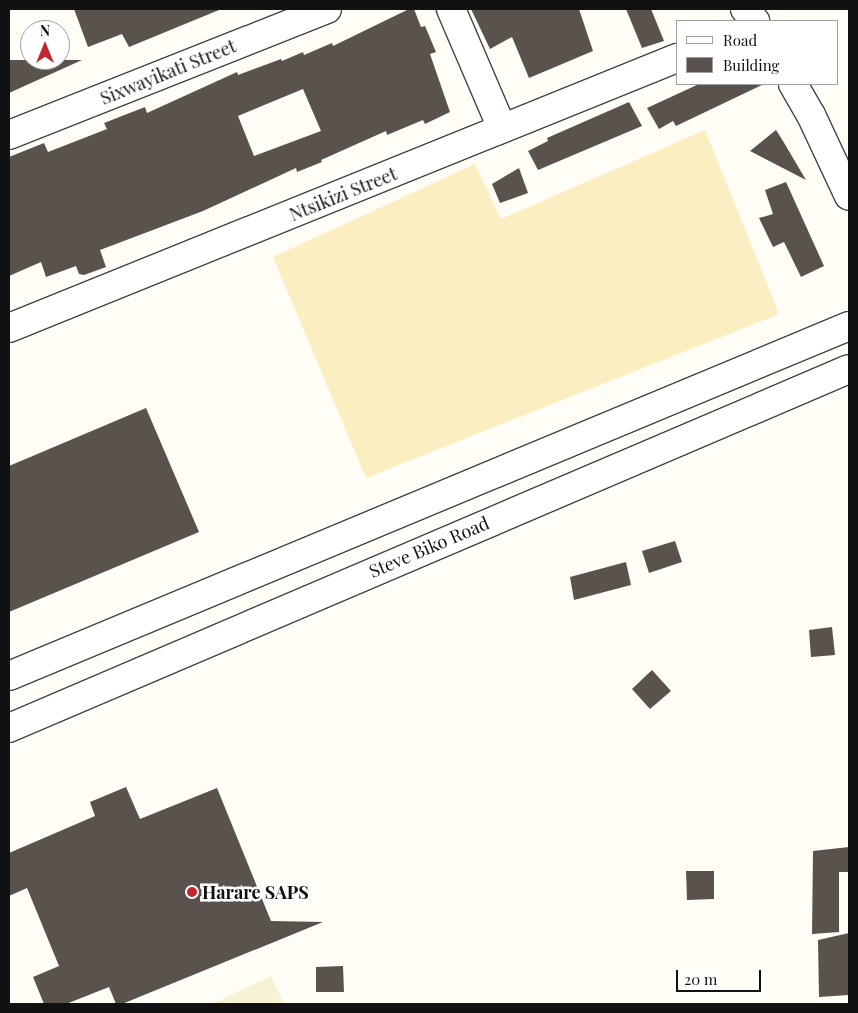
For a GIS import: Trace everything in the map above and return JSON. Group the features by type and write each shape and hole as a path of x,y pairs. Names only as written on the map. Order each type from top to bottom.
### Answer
{"street":[{"name":"Sixwayikati Street","path":"9,135 327,9"},
{"path":"451,9 502,128"},
{"path":"745,9 754,20"},
{"name":"Ntsikizi Street","path":"9,328 676,58"},
{"path":"794,85 811,114 849,196"},
{"path":"9,676 840,330"},
{"name":"Steve Biko Road","path":"9,728 845,371"}],"shaded area":[{"path":"271,976 284,1004 212,1004"}],"sand":[{"path":"705,130 779,314 366,478 273,257 475,164 501,219"}],"building":[{"path":"74,9 219,10 129,47 122,34 88,47"},
{"path":"409,9 414,9 421,27 425,26 436,52 430,54 450,112 425,124 423,120 387,135 386,131 321,160 322,162 297,172 296,168 203,211 100,250 106,267 84,275 79,274 76,266 46,277 41,262 9,276 9,157 44,143 48,152 107,129 104,123 145,107 147,113 237,72 238,75 303,52 304,55 332,43 333,46","holes":["303,89 321,131 254,156 238,116"]},
{"path":"471,9 579,9 593,51 529,78 512,37 490,49"},
{"path":"626,9 651,9 664,41 642,48"},
{"path":"9,60 20,60 20,70 60,70 9,93"},
{"path":"70,60 82,60 70,65"},
{"path":"697,85 762,85 676,126 673,121 659,129 647,108"},
{"path":"629,102 642,126 538,170 528,151 548,141 547,138"},
{"path":"776,130 783,141 806,180 750,151"},
{"path":"519,168 528,193 500,203 492,184"},
{"path":"786,182 824,266 801,277 784,242 773,247 759,218 773,214 765,190"},
{"path":"146,408 199,532 9,612 9,466"},
{"path":"675,541 682,562 649,573 642,551"},
{"path":"626,562 631,585 574,600 570,577"},
{"path":"832,627 835,655 811,657 809,630"},
{"path":"652,670 671,691 650,709 632,689"},
{"name":"Harare SAPS","path":"126,787 140,819 217,788 271,921 323,922 122,1004 116,1004 109,987 66,1004 44,1004 33,977 59,966 27,888 9,896 9,853 95,816 90,802"},
{"path":"849,847 849,872 839,872 839,932 812,934 813,851"},
{"path":"686,871 714,871 714,899 687,900"},
{"path":"849,933 849,995 819,997 818,940"},
{"path":"343,966 344,992 316,992 316,967"}],"place":[{"name":"Harare SAPS","path":"192,892"}]}
